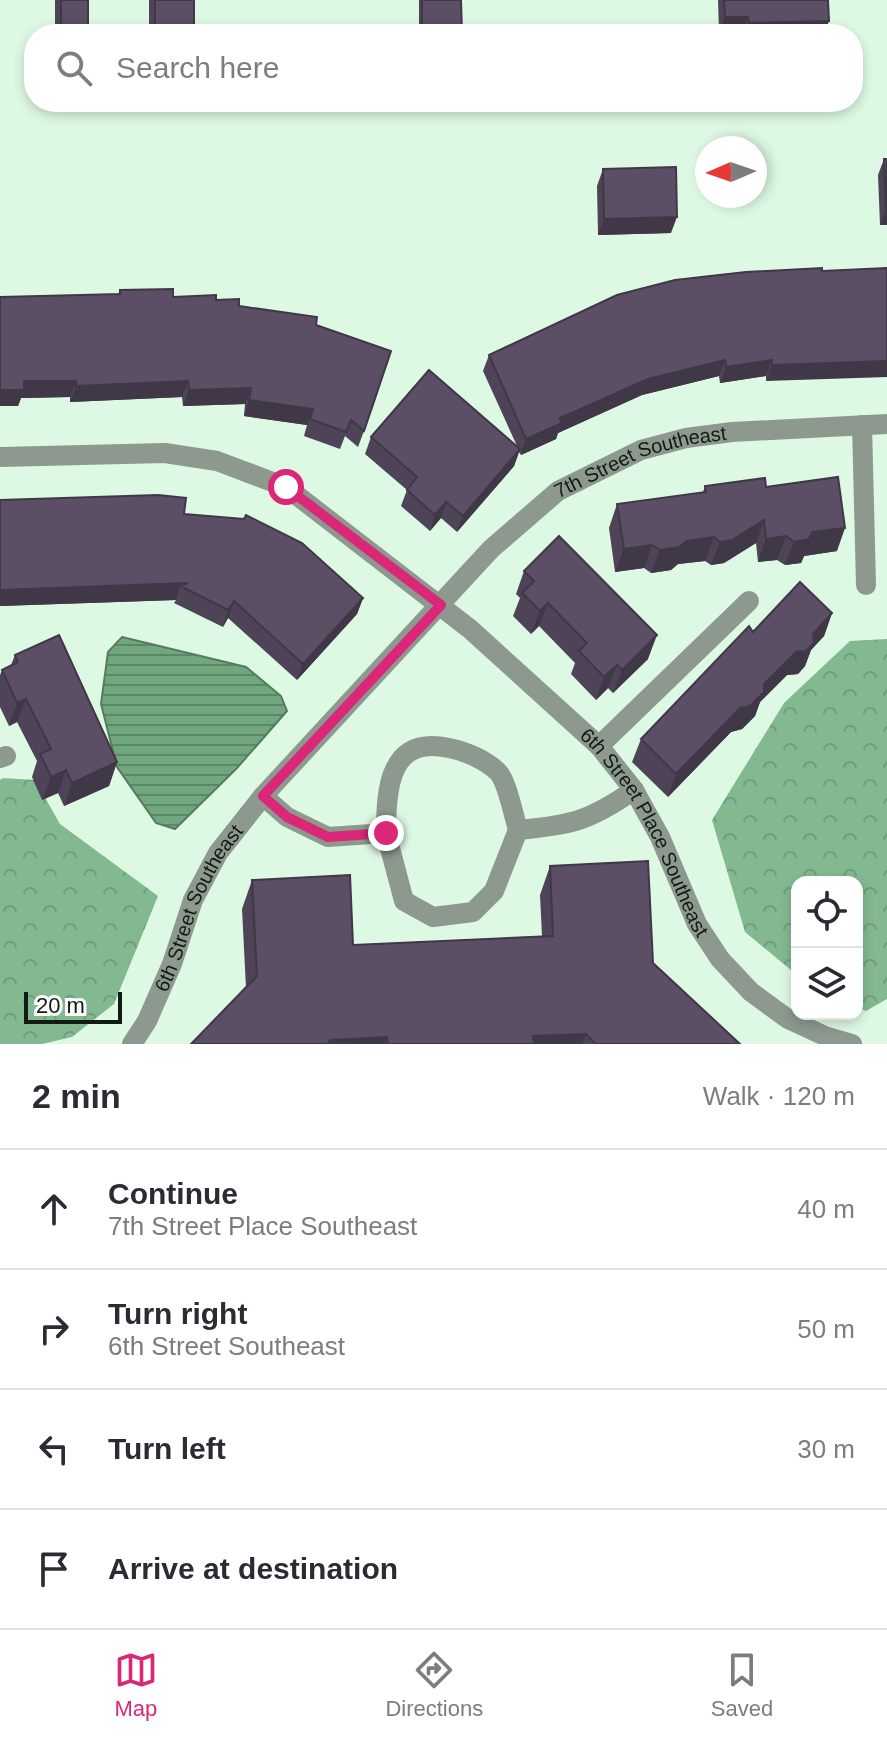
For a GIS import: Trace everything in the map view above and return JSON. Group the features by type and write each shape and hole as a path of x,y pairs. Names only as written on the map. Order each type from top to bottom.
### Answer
{"street":[{"name":"7th Street Southeast","path":"441,605 491,549 558,491 641,450 686,438 732,432 887,424"},
{"path":"862,425 866,585"},
{"name":"6th Street Place Southeast","path":"0,457 165,453 217,461 286,487 441,605 599,746 634,790 660,837 697,924 720,959 751,992 788,1019 852,1044"},
{"path":"599,746 749,601"},
{"name":"6th Street Southeast","path":"132,1044 147,1021 172,964 193,900 218,853 263,796 441,605"},
{"path":"430,744 466,751 500,773 518,830 494,891 473,912 433,917 404,901 386,833 386,793 392,775 410,750 430,744"},
{"path":"518,830 568,825 602,812 634,790"},
{"path":"263,796 287,817 328,837 386,833"}],"green space":[{"path":"887,639 887,999 866,1011 863,1010 863,876 791,876 791,970 745,932 712,820 784,703 850,641"},
{"path":"0,780 35,780 60,824 158,896 114,1004 72,1037 42,1044 0,1044"}],"shaded area":[{"path":"122,637 246,667 281,696 287,711 237,768 175,829 156,823 117,767 101,704 108,652"}],"building":[{"path":"61,0 88,0 88,24 61,24"},
{"path":"155,0 194,0 194,24 155,24"},
{"path":"422,0 461,0 462,24 422,24"},
{"path":"724,0 828,0 829,21 749,23 748,17 725,17"},
{"path":"884,159 887,159 887,209 886,209"},
{"path":"676,167 677,217 604,219 603,169"},
{"path":"822,268 822,271 887,268 887,361 772,365 772,360 726,367 725,360 648,379 560,418 562,423 526,439 489,355 617,295 675,280"},
{"path":"173,289 173,297 216,295 216,300 239,299 239,306 317,317 316,325 391,351 364,431 351,420 346,432 310,419 313,409 249,400 251,388 189,390 188,381 76,386 76,381 24,381 24,390 0,390 0,297 120,294 120,290"},
{"path":"429,370 520,449 463,516 446,502 435,515 407,490 417,477 371,437"},
{"path":"838,477 845,528 812,532 809,539 794,542 786,536 766,539 764,520 732,540 720,542 714,537 687,541 679,547 660,550 652,545 624,549 617,504 706,492 705,486 765,478 766,487"},
{"path":"158,495 186,498 184,514 244,519 246,515 302,543 363,598 303,664 234,601 228,610 180,586 188,583 0,590 0,500"},
{"path":"559,536 657,635 622,670 617,665 604,677 579,651 587,643 548,603 540,611 522,593 534,581 524,571"},
{"path":"800,582 832,613 813,634 814,643 806,651 796,652 764,684 764,692 750,706 740,708 676,774 641,739 749,626 753,632"},
{"path":"59,635 117,762 72,783 66,770 51,777 40,754 51,749 26,699 17,703 2,670 18,662 15,655"},
{"path":"648,861 653,963 740,1044 596,1044 586,1034 533,1036 534,1044 388,1044 387,1037 331,1040 327,1044 191,1044 257,976 252,880 350,875 353,945 553,936 550,866"}],"route":[{"path":"286,487 441,605 263,796 287,817 328,837 386,833"}]}
